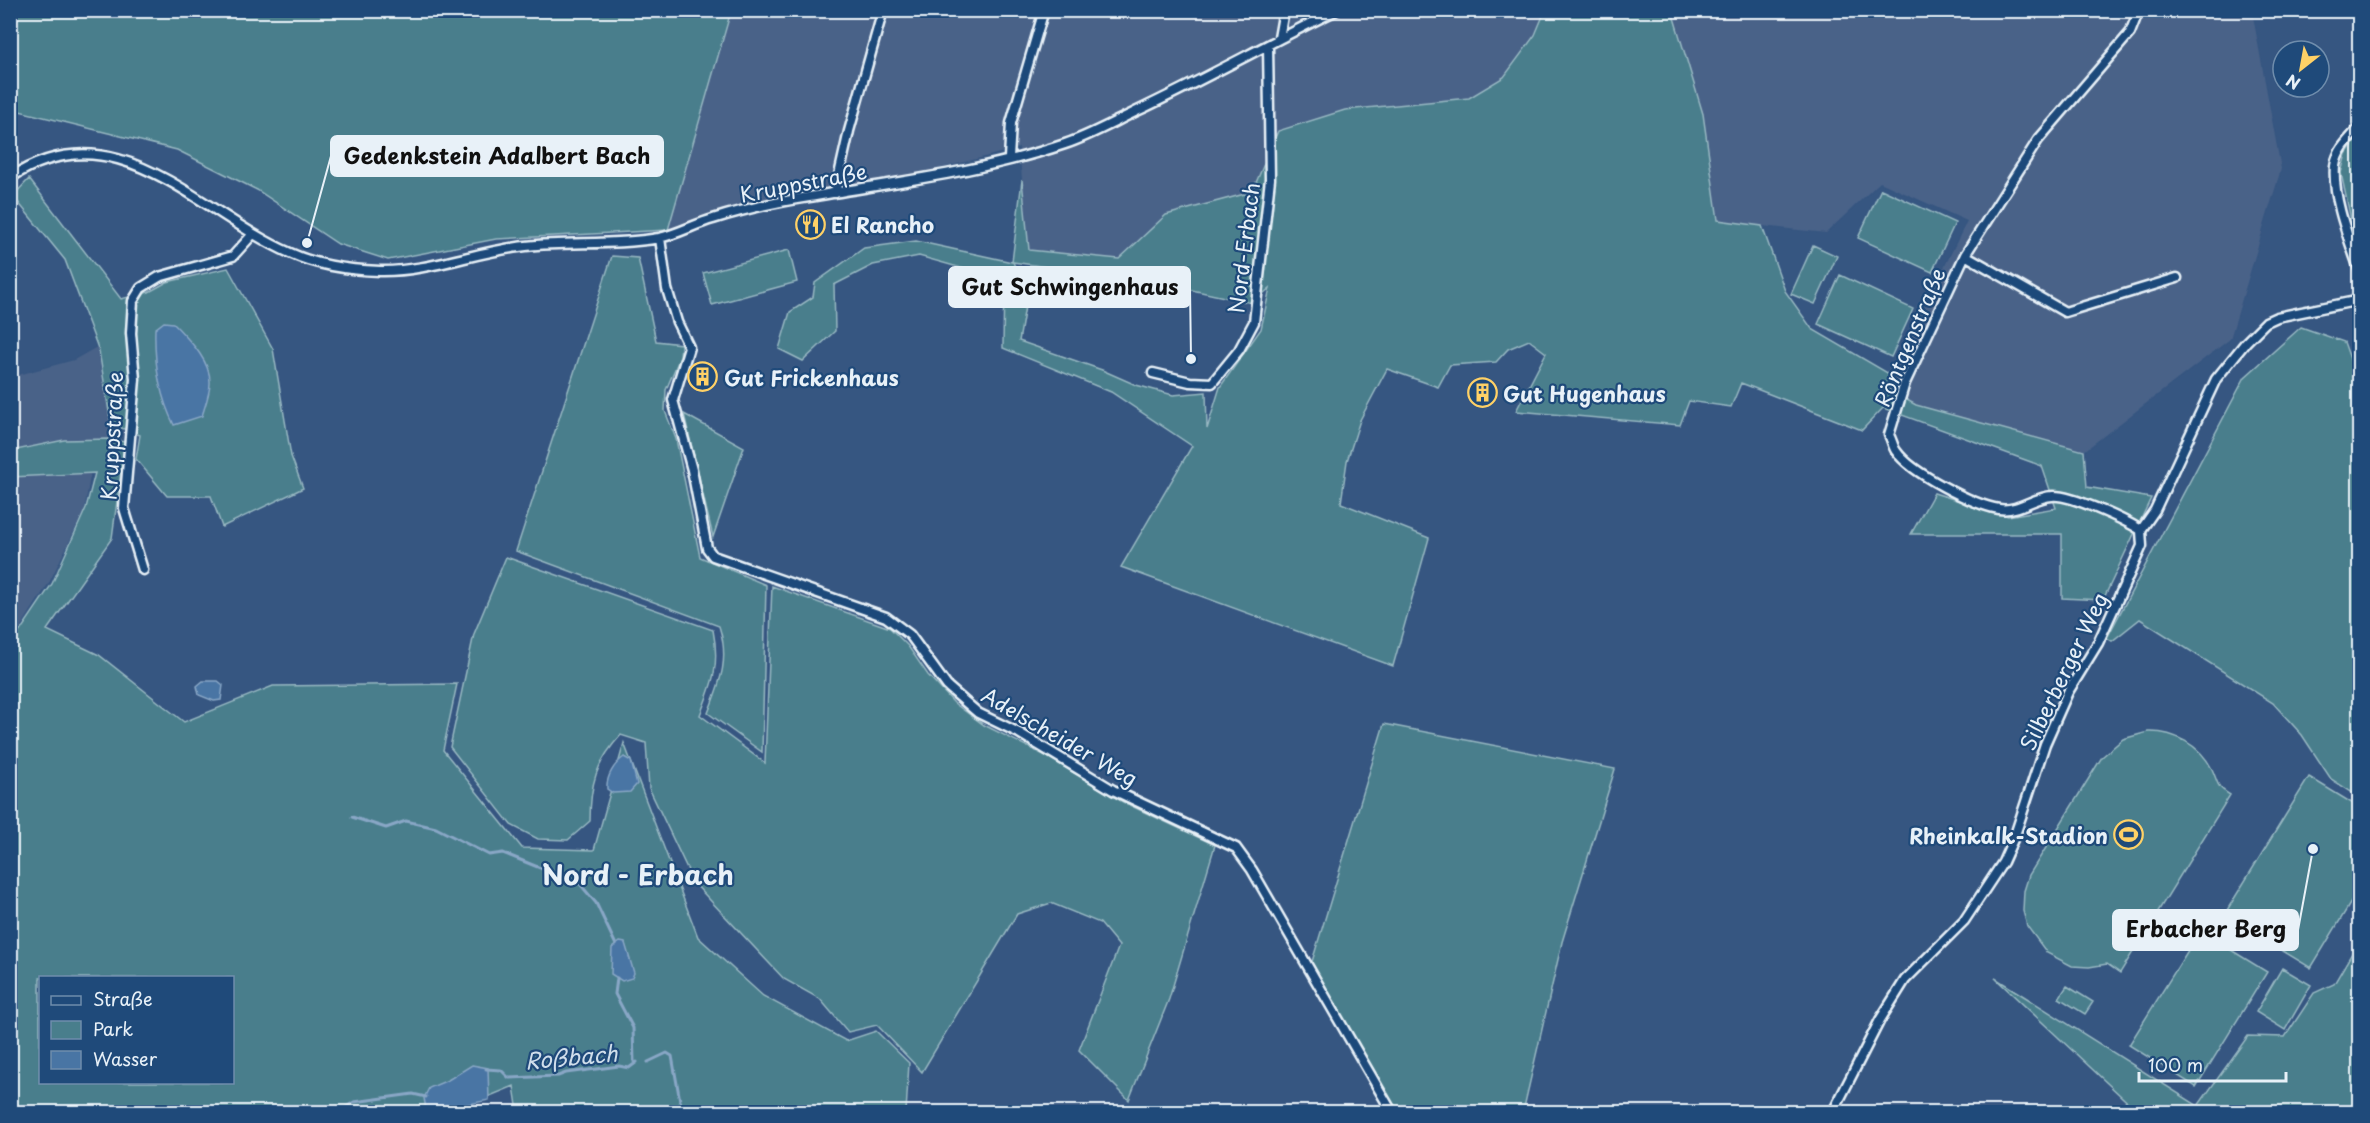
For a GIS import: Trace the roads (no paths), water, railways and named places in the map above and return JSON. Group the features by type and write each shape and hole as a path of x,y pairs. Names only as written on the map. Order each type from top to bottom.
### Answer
{"street":[{"path":"835,193 849,131 883,10"},
{"path":"1010,158 1011,123 1044,10"},
{"path":"1279,38 1284,10"},
{"name":"Kruppstraße","path":"10,178 47,159 68,155 94,154 128,160 154,172 253,234 310,260 353,270 386,271 506,248 660,238 742,211 933,177 1079,139 1337,10"},
{"name":"Röntgenstraße","path":"2139,10 2130,33 2038,140 1965,255 1943,297 1894,414 1889,435 1897,452 1919,473 1955,492 1999,508 2019,508 2053,495 2097,508 2141,530"},
{"name":"Nord-Erbach","path":"1153,373 1190,382 1212,383 1239,350 1254,322 1270,179 1268,45"},
{"path":"2360,127 2341,148 2335,165 2343,216 2360,272"},
{"name":"Kruppstraße","path":"143,570 124,508 135,379 131,333 133,301 141,288 159,278 233,256 253,234"},
{"name":"Adelscheider Weg","path":"660,238 667,289 677,322 689,347 673,400 692,470 707,548 713,556 886,616 910,635 947,686 978,713 1037,743 1113,790 1236,848 1258,880 1392,1113"},
{"name":"Röntgenstraße","path":"1965,255 2065,312 2176,278"},
{"name":"Silberberger Weg","path":"1833,1113 1880,1020 1905,980 1964,921 2003,862 2015,835 2029,786 2049,734 2068,692 2098,643 2142,546 2141,530 2155,510 2216,379 2246,342 2266,322 2277,317 2360,300"}],"water":[{"path":"164,322 173,323 191,343 207,366 210,383 202,416 174,425 161,390 155,354 155,329"},
{"path":"203,681 218,681 223,685 221,700 214,701 199,695 197,686"},
{"path":"624,757 631,761 637,784 630,792 613,793 607,789 609,775"},
{"path":"620,942 625,943 634,973 632,978 622,981 611,974 612,948"},
{"path":"472,1065 488,1068 489,1100 431,1112 426,1109 424,1098 429,1088 448,1080"}],"waterway":[{"path":"352,817 386,828 406,821 436,828 489,855 503,853 580,884 596,903 616,945"},
{"path":"617,978 615,994 633,1028 634,1062"},
{"name":"Roßbach","path":"648,1062 667,1053 672,1056 682,1112"},
{"name":"Roßbach","path":"486,1069 501,1070 509,1078 558,1076 619,1066 629,1068 637,1062"},
{"name":"Roßbach","path":"304,1112 310,1109 342,1110 354,1102 413,1094 426,1097"}],"place":[{"name":"El Rancho","path":"810,224"},
{"name":"Gedenkstein Adalbert Bach","path":"307,243"},
{"name":"Gut Schwingenhaus","path":"1191,359"},
{"name":"Gut Frickenhaus","path":"703,377"},
{"name":"Gut Hugenhaus","path":"1482,393"},
{"name":"Rheinkalk-Stadion","path":"2129,835"},
{"name":"Erbacher Berg","path":"2313,849"}],"district":[{"name":"Nord - Erbach","path":"638,873"}]}
